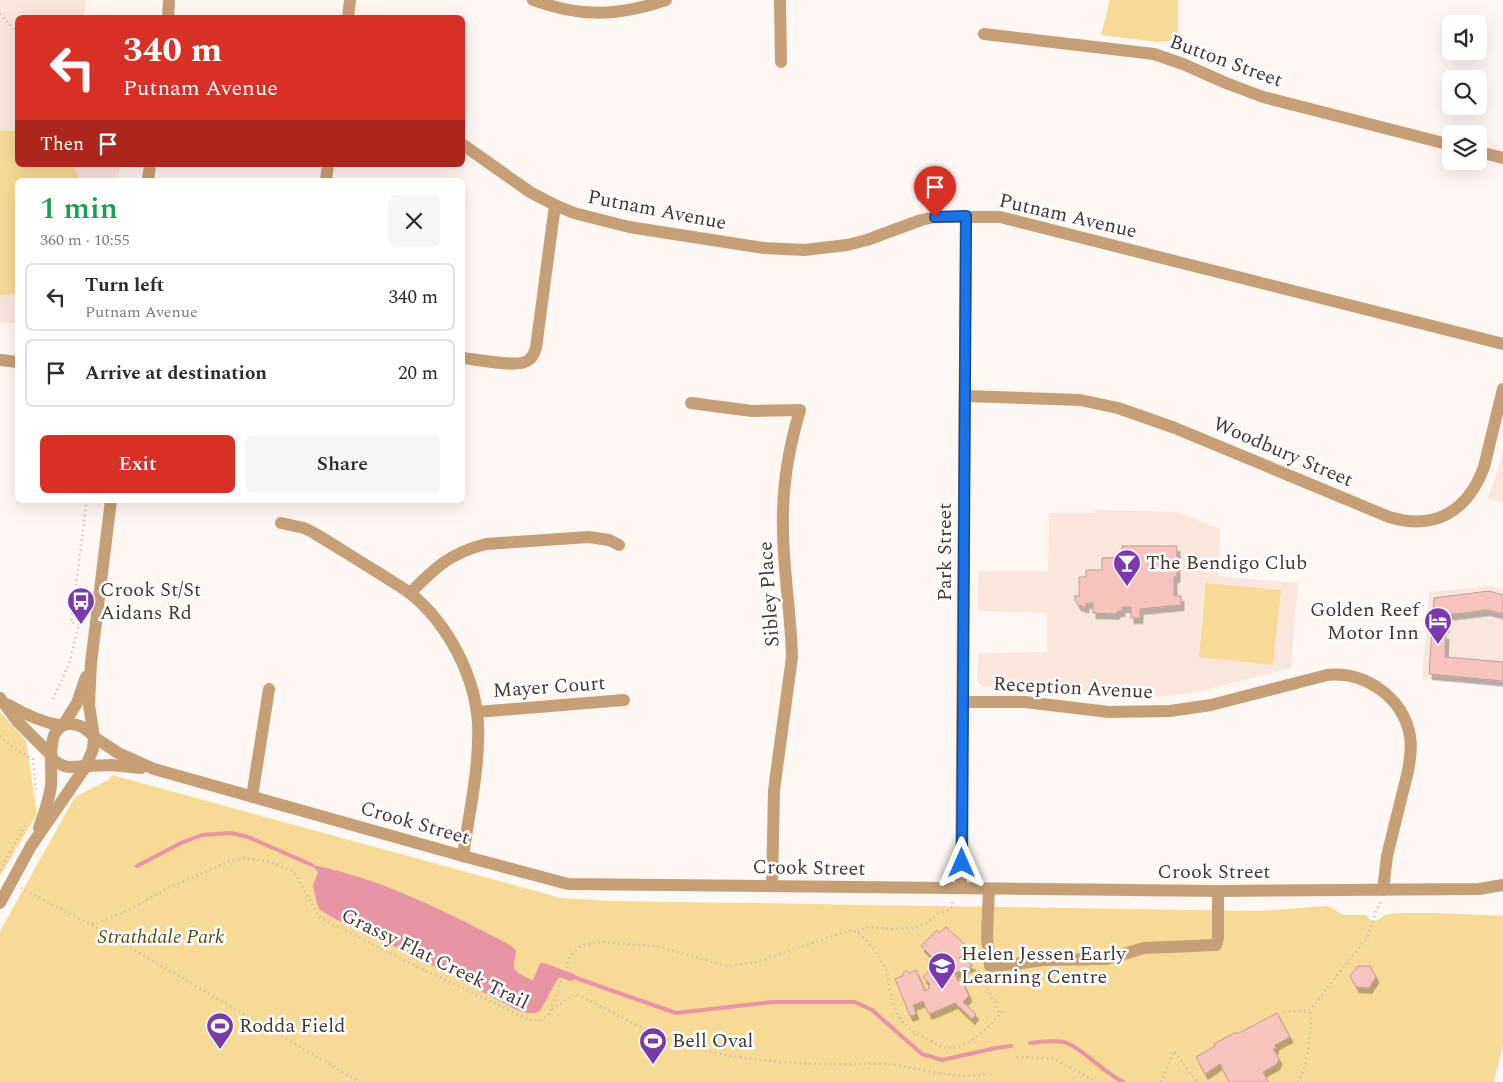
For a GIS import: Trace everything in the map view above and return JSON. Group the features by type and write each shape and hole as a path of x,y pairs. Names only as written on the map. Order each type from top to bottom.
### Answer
{"street":[{"path":"168,15 170,0"},
{"path":"348,15 350,0"},
{"path":"533,0 572,10 603,13 633,10 666,0"},
{"path":"780,0 780,62"},
{"name":"Button Street","path":"984,34 1154,54 1176,61 1263,97 1442,142"},
{"name":"Putnam Avenue","path":"465,146 517,183 555,205 593,218 629,227 783,250 846,245 867,240 927,218 1000,217 1503,344"},
{"path":"1487,154 1503,158"},
{"path":"465,358 517,364 527,362 533,356 536,348 555,205"},
{"name":"Park Street","path":"957,888 963,702 966,216"},
{"path":"0,360 15,362"},
{"name":"Woodbury Street","path":"965,396 1080,400 1118,408 1175,428 1390,517 1414,522 1432,520 1448,514 1456,509 1470,494 1480,478 1484,467 1503,389"},
{"name":"Sibley Place","path":"691,403 752,411 800,410 791,449 783,510 792,657 774,790 772,886"},
{"path":"0,903 32,846 85,766 94,749 89,705 91,663 111,503"},
{"path":"281,523 304,528 314,533 410,593 436,620 458,654 472,692 478,733 463,856"},
{"path":"410,593 437,567 452,556 470,548 486,544 589,536 609,540 619,545"},
{"path":"32,846 48,802 51,784 52,741 54,735 77,703 91,663"},
{"name":"Reception Avenue","path":"963,702 1012,701 1109,712 1170,711 1211,704 1327,675 1343,674 1361,678 1376,686 1394,703 1405,720 1410,737 1409,765 1387,856 1383,890"},
{"path":"252,797 270,689"},
{"path":"2,699 22,713 36,719 63,725 76,724 82,726 93,736"},
{"path":"2,699 17,720 52,757 65,767 85,766"},
{"name":"Mayer Court","path":"476,712 624,700"},
{"name":"Crook Street","path":"93,736 118,753 154,769 568,884 1218,891 1479,889 1503,884"},
{"name":"Crook Street","path":"85,766 112,765 154,769"},
{"path":"989,889 987,937 990,966 1043,960 1108,959 1144,948 1216,945 1218,938 1218,891"},
{"name":"Crook Street","path":"1479,889 1503,895"}],"path":[{"path":"0,14 15,30"},
{"path":"54,699 68,664 79,624 71,622 87,503"},
{"path":"0,736 17,750 33,759 37,796"},
{"path":"0,870 28,820"},
{"name":"Grassy Flat Creek Trail","path":"91,924 126,912 168,888 228,862 243,858 281,865 297,876 319,918 532,1021 541,1020 549,1014 570,956 579,947 595,943 661,947 727,966 756,962 848,931 854,930 858,932 869,927 905,929 926,923 952,907 957,888"},
{"path":"11,884 31,892 91,924 360,1082"},
{"path":"1298,1082 1303,1073 1307,1057 1310,1010 1368,936 1376,911 1382,900 1383,890"},
{"path":"858,932 887,972 889,988 895,1008 906,1027 942,1047 959,1047 974,1038 1006,1009"},
{"path":"551,1009 576,994 656,1034 682,1044 714,1052 760,1059 832,1064 884,1064 968,1076 988,1073"},
{"path":"1284,1012 1310,1010"},
{"path":"1161,1082 1174,1051 1197,1082"},
{"path":"1017,1057 1054,1059 1097,1082"}],"shaded area":[{"path":"0,0 86,0 84,15 15,15 15,167 120,167 118,178 15,178 15,323 0,323"},
{"path":"1503,451 1503,502 1487,498 1494,483"},
{"path":"1095,510 1177,512 1220,529 1219,576 1298,583 1291,668 1193,693 1143,698 1030,686 983,687 977,682 978,653 1047,652 1047,613 978,611 978,571 1048,571 1049,513 1095,513"},
{"path":"1489,586 1503,589 1503,685 1422,679 1429,592"},
{"path":"312,865 364,879 414,898 510,945 516,950 514,967 527,978 533,980 540,963 544,963 575,974 576,978 571,981 558,978 540,1011 528,1013 517,1010 413,955 337,920 320,910 313,885 318,872"}],"green space":[{"path":"1110,0 1178,0 1178,40 1157,42 1101,35"},
{"path":"0,131 15,131 15,167 74,167 78,178 15,178 15,293 0,296"},
{"path":"1206,583 1281,590 1273,665 1199,657"},
{"path":"0,712 26,741 37,814 0,876"},
{"name":"Strathdale Park","path":"112,775 561,898 610,901 1260,911 1328,906 1344,915 1366,915 1370,920 1376,921 1385,915 1394,913 1503,916 1503,1045 1494,1082 0,1082 0,931 75,797 110,779"}],"building":[{"name":"The Bendigo Club","path":"1122,546 1177,546 1177,577 1174,577 1174,596 1181,596 1181,605 1140,609 1140,618 1131,618 1131,607 1122,607 1122,611 1118,611 1116,614 1093,613 1093,603 1086,603 1086,607 1079,606 1075,596 1079,596 1079,577 1086,577 1086,570 1102,570 1102,558 1122,557"},
{"name":"Golden Reef Motor Inn","path":"1489,591 1503,595 1503,614 1487,610 1447,615 1446,627 1442,627 1442,633 1446,634 1445,657 1503,662 1503,681 1429,674 1434,598"},
{"path":"946,927 969,948 959,958 973,965 955,973 958,981 962,980 969,996 963,1002 976,1014 972,1019 955,1003 929,1014 923,1001 913,1005 916,1014 910,1016 895,979 903,976 906,970 909,973 916,970 925,991 930,988 928,986 930,984 923,977 941,961 938,958 936,961 921,946 937,930 939,933"},
{"path":"1358,966 1370,966 1376,977 1369,988 1356,987 1350,976"},
{"path":"1277,1013 1290,1037 1275,1045 1276,1048 1273,1049 1279,1059 1277,1064 1263,1072 1268,1082 1229,1082 1220,1064 1205,1074 1196,1057 1236,1032 1237,1034"}],"waterway":[{"path":"137,866 181,843 202,835 231,833 248,837 312,865"},
{"path":"576,978 676,1013 772,1002 855,1002 872,1010 922,1054 942,1060 1011,1046"},
{"path":"1030,1043 1055,1041 1069,1044 1123,1082"}],"place":[{"name":"The Bendigo Club","path":"1127,587"},
{"name":"Crook St/St Aidans Rd","path":"81,625"},
{"name":"Golden Reef Motor Inn","path":"1438,645"},
{"name":"Helen Jessen Early Learning Centre","path":"942,990"},
{"name":"Rodda Field","path":"220,1050"},
{"name":"Bell Oval","path":"653,1065"}],"route":[{"path":"935,217 966,216 962,863"}]}
